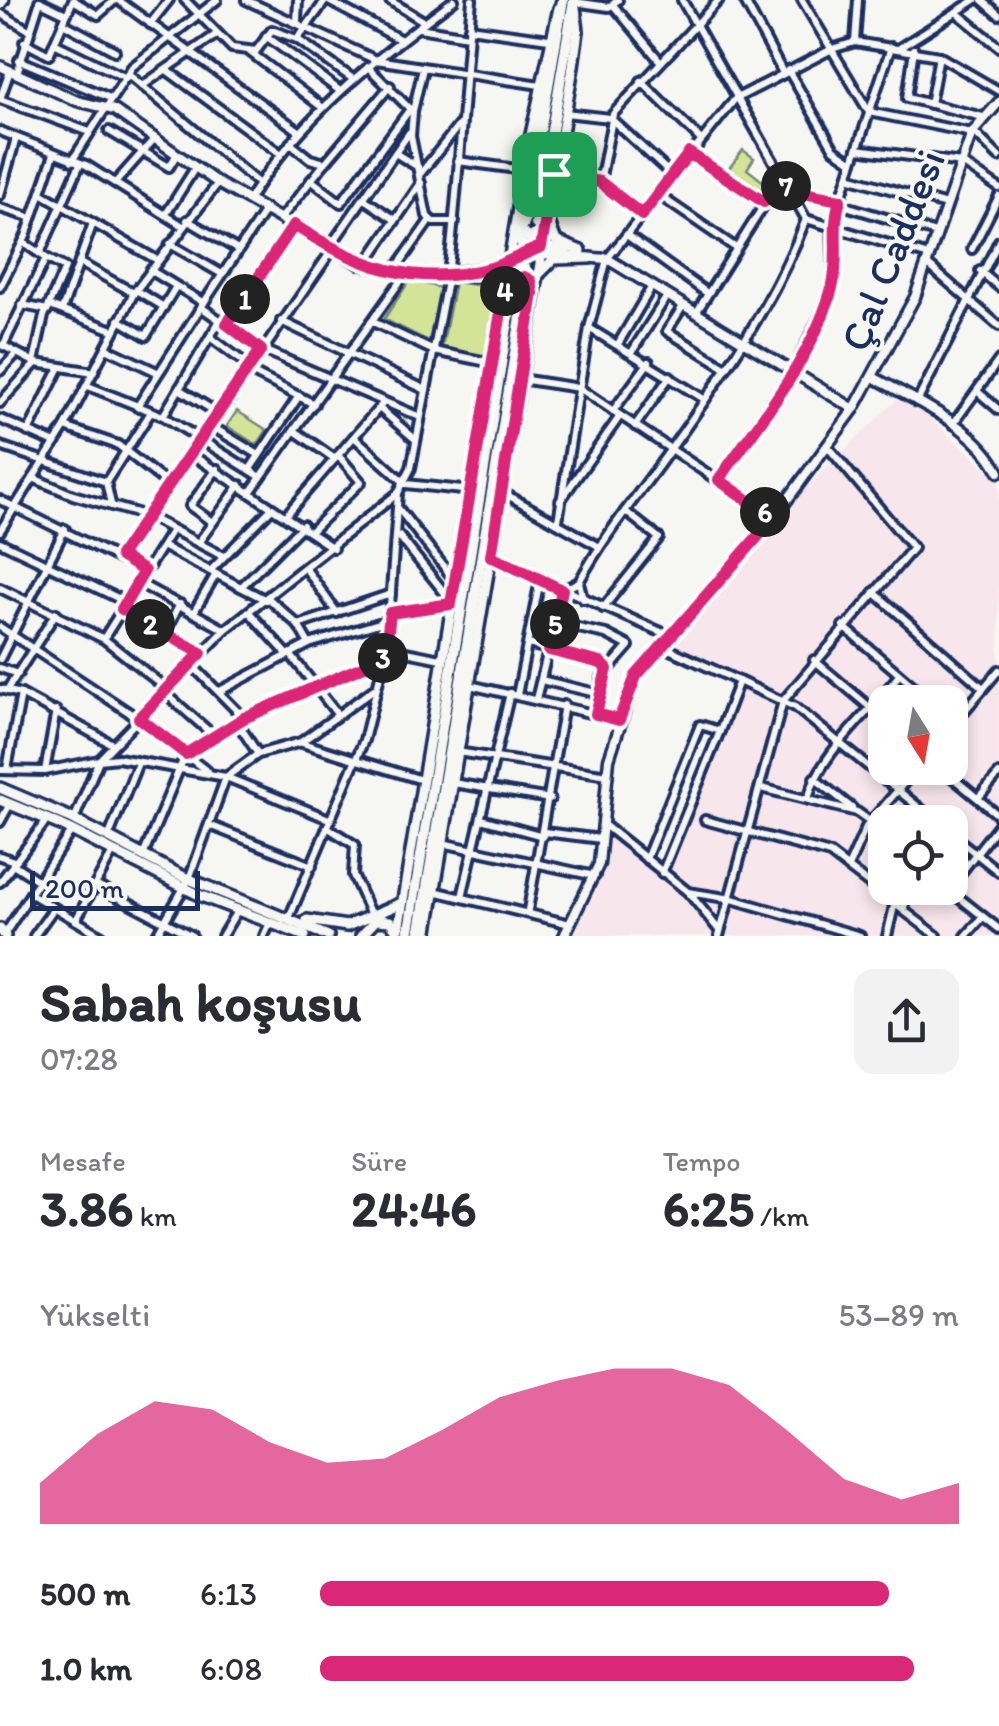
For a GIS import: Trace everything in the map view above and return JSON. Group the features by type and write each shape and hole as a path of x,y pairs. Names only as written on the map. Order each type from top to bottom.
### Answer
{"main road":[{"path":"401,934 524,288 535,252 527,226 524,170 549,39 568,0"},
{"path":"568,0 578,30 548,207 552,236 585,254"},
{"path":"511,265 527,226 568,0"},
{"path":"535,252 516,242 548,207"},
{"path":"419,936 524,288 554,259 585,254"},
{"path":"401,934 402,903 492,363 530,273 511,265"},
{"path":"427,936 519,379 524,288 511,265"},
{"path":"493,275 524,288"},
{"path":"0,788 72,825 113,852 237,910 302,935"},
{"path":"5,802 108,838 186,884 289,918 328,936"},
{"path":"289,918 338,927 402,903"},
{"path":"361,936 365,927 381,920 393,923 401,934"}],"street":[{"path":"66,14 39,0 20,60 0,100 88,130"},
{"path":"24,42 49,54 66,14 66,2 74,0 98,15 116,0 300,131"},
{"path":"185,0 232,48 250,52 323,108"},
{"path":"94,372 35,362 2,345 44,255 88,130 127,76 167,37 217,0"},
{"path":"246,0 376,60 540,85"},
{"path":"297,22 298,0"},
{"path":"297,39 327,0 400,40"},
{"path":"389,0 425,22"},
{"path":"3,933 40,882 72,825 99,760 112,744 225,630 306,570 406,484 448,276 472,0"},
{"path":"568,0 616,3 660,60"},
{"path":"682,0 806,220 832,225 928,259 969,302 999,326"},
{"path":"600,182 610,118 719,0"},
{"path":"744,0 834,149 853,162"},
{"path":"802,0 870,112 973,132 999,157"},
{"path":"856,42 858,0"},
{"path":"901,47 978,0 999,16"},
{"path":"150,24 165,1"},
{"path":"249,199 300,131 353,78 450,1"},
{"path":"1,6 29,30"},
{"path":"956,12 999,47"},
{"path":"63,23 115,51"},
{"path":"417,28 549,39"},
{"path":"250,52 272,30 297,39 353,78"},
{"path":"142,86 217,34"},
{"path":"266,36 340,91"},
{"path":"558,521 579,388 606,258 660,196 699,138 735,99 832,49 856,42 939,56 999,91"},
{"path":"54,44 142,86 259,184"},
{"path":"719,480 793,371 834,283 832,225 891,47"},
{"path":"914,49 907,98 982,117"},
{"path":"930,104 939,56"},
{"path":"20,60 108,103 218,183 365,265 406,273 493,275 535,252 606,258 854,409"},
{"path":"0,66 77,101 108,103"},
{"path":"368,67 412,110"},
{"path":"395,270 430,220 412,128 422,68"},
{"path":"168,71 174,80 281,154"},
{"path":"641,81 699,138"},
{"path":"282,217 390,86"},
{"name":"Çal Caddesi","path":"564,936 595,876 619,720 636,676 774,518 854,409 915,298 973,132 982,117 999,102"},
{"path":"311,180 341,203 412,110"},
{"path":"564,113 610,118 672,176"},
{"path":"365,265 420,174 459,125"},
{"path":"120,556 412,128"},
{"path":"0,131 76,162 238,250"},
{"path":"109,131 169,167 177,154"},
{"path":"0,196 16,138"},
{"path":"116,182 155,138"},
{"path":"290,143 310,159 325,162"},
{"path":"858,149 962,163 999,188"},
{"path":"396,153 420,174"},
{"path":"689,153 764,202"},
{"path":"1,282 23,242 54,154"},
{"path":"458,161 524,170"},
{"path":"166,214 195,168"},
{"path":"554,174 600,182 642,215"},
{"path":"848,177 946,205"},
{"path":"696,314 781,178"},
{"path":"0,531 66,427 135,292 218,183"},
{"path":"788,190 936,233"},
{"path":"41,193 156,260"},
{"path":"660,196 736,248"},
{"path":"972,249 999,196"},
{"path":"364,200 394,220"},
{"path":"0,208 32,218"},
{"path":"137,407 266,208"},
{"path":"430,220 455,222"},
{"path":"562,590 579,582 598,546 670,450 725,367 785,276 806,220"},
{"path":"62,310 92,223"},
{"path":"162,416 210,337 294,225"},
{"path":"628,236 707,293"},
{"path":"918,402 969,302 980,271 999,241"},
{"path":"0,403 35,362 64,268 23,242"},
{"path":"170,244 222,274"},
{"path":"80,263 164,307"},
{"path":"448,276 511,265"},
{"path":"150,270 261,350 381,405 420,418"},
{"path":"980,271 999,287"},
{"path":"251,492 406,273"},
{"path":"618,344 652,286"},
{"path":"119,320 146,336 176,288"},
{"path":"632,352 667,296"},
{"path":"22,305 62,310 113,330"},
{"path":"683,306 667,331 725,367"},
{"path":"282,321 426,390"},
{"path":"373,322 434,351 492,363"},
{"path":"590,328 704,398"},
{"path":"210,337 248,368 314,404"},
{"path":"106,348 157,372"},
{"path":"0,371 16,355"},
{"path":"953,424 999,360"},
{"path":"612,411 650,362"},
{"path":"28,432 59,368"},
{"path":"635,426 670,376"},
{"path":"873,377 953,424 980,446 999,472"},
{"path":"519,379 579,388 774,518"},
{"path":"88,386 162,416 261,477"},
{"path":"180,388 219,414"},
{"path":"977,391 999,410"},
{"path":"250,470 299,396"},
{"path":"287,514 381,405"},
{"path":"381,405 416,440"},
{"path":"111,504 106,482 151,412"},
{"path":"559,502 620,416"},
{"path":"0,419 55,444"},
{"path":"211,426 259,455"},
{"path":"66,427 125,452 170,485"},
{"path":"295,430 336,457 361,482 311,531"},
{"path":"354,437 406,484 472,491"},
{"path":"0,446 106,482"},
{"path":"719,933 732,899 783,700 913,545 827,446"},
{"path":"192,455 287,514 333,548"},
{"path":"212,522 190,506 217,469"},
{"path":"34,478 73,496 147,516 223,556"},
{"path":"198,543 240,485"},
{"path":"501,492 598,546"},
{"path":"289,918 357,760 388,648 398,493"},
{"path":"0,500 144,571"},
{"path":"397,507 456,583"},
{"path":"194,612 223,556 272,508"},
{"path":"603,608 659,538 625,511"},
{"path":"241,587 303,525"},
{"path":"0,659 65,530"},
{"path":"104,639 172,530"},
{"path":"220,691 310,644 390,617 452,603 398,535"},
{"path":"0,542 48,563 201,653"},
{"path":"164,548 267,599 298,625 310,644"},
{"path":"491,556 670,636"},
{"path":"306,570 337,613"},
{"path":"462,897 528,644 540,580"},
{"path":"137,582 225,630"},
{"path":"579,582 584,599"},
{"path":"0,588 104,639 214,735"},
{"path":"536,699 562,590"},
{"path":"874,592 983,688"},
{"path":"298,625 392,594"},
{"path":"164,632 180,604"},
{"path":"249,612 337,714"},
{"path":"56,613 18,674 3,689 56,711 112,744"},
{"path":"555,622 606,634 629,646 607,669 596,714"},
{"path":"843,626 912,685"},
{"path":"0,628 139,718 212,774"},
{"path":"528,644 601,663 607,669"},
{"path":"660,645 783,700 916,805"},
{"path":"388,648 441,659"},
{"path":"143,856 186,754 241,720 385,657"},
{"path":"814,660 868,706"},
{"path":"192,664 220,691 241,720 258,754"},
{"path":"0,668 18,674"},
{"path":"968,705 999,670"},
{"path":"892,685 900,675"},
{"path":"541,680 600,694"},
{"path":"662,873 739,681"},
{"path":"470,685 619,720"},
{"path":"156,936 186,884 226,777 258,754 301,742 376,687"},
{"path":"21,694 4,770 45,771 99,760 226,777 328,823 355,845 353,874 371,915"},
{"path":"528,910 564,706"},
{"path":"45,771 56,711"},
{"path":"808,798 814,778 868,714"},
{"path":"646,859 700,725 720,732"},
{"path":"0,737 12,739"},
{"path":"301,742 422,780"},
{"path":"457,752 608,775"},
{"path":"108,838 138,763"},
{"path":"978,798 999,774"},
{"path":"814,778 868,820"},
{"path":"452,783 550,799"},
{"path":"887,805 905,785"},
{"path":"962,785 999,816"},
{"path":"761,788 857,812"},
{"path":"0,822 5,802"},
{"path":"480,819 544,834 601,839"},
{"path":"0,882 48,820"},
{"path":"705,820 830,854 868,880"},
{"path":"603,824 688,892 719,933"},
{"path":"968,864 999,824"},
{"path":"209,825 312,866"},
{"path":"849,864 868,828"},
{"path":"441,843 595,876"},
{"path":"968,848 999,872"},
{"path":"76,920 113,852"},
{"path":"0,856 40,882"},
{"path":"94,885 192,936"},
{"path":"434,891 528,910 570,924"},
{"path":"688,892 732,899 860,936"},
{"path":"31,894 102,936"},
{"path":"888,936 894,905"},
{"path":"900,905 937,936"},
{"path":"968,905 999,929"},
{"path":"34,936 54,908"},
{"path":"222,936 237,910"},
{"path":"966,936 983,917"},
{"path":"264,936 270,924"}],"shaded area":[{"path":"903,394 999,480 999,936 572,936 570,924 595,876 610,830 663,872 732,679 660,645 774,518"}],"green space":[{"path":"743,150 754,158 747,169 765,183 758,193 727,171"},
{"path":"410,280 441,288 429,341 384,319"},
{"path":"455,282 498,288 488,356 442,348"},
{"path":"237,411 267,430 257,445 227,426"}],"route":[{"path":"689,153 764,202 781,178 788,190 796,188 840,200 832,225 834,283 825,306 793,371 719,480 774,518 636,676 619,720 596,714 607,669 601,663 549,650 562,590 491,556 533,293 528,278 515,278 505,289 451,604 390,613 385,657 244,718 186,754 139,718 201,653 122,609 144,571 120,556 261,350 227,324 294,225 360,264 448,276 490,268 541,247 554,174 600,182 642,215 689,153"}]}
